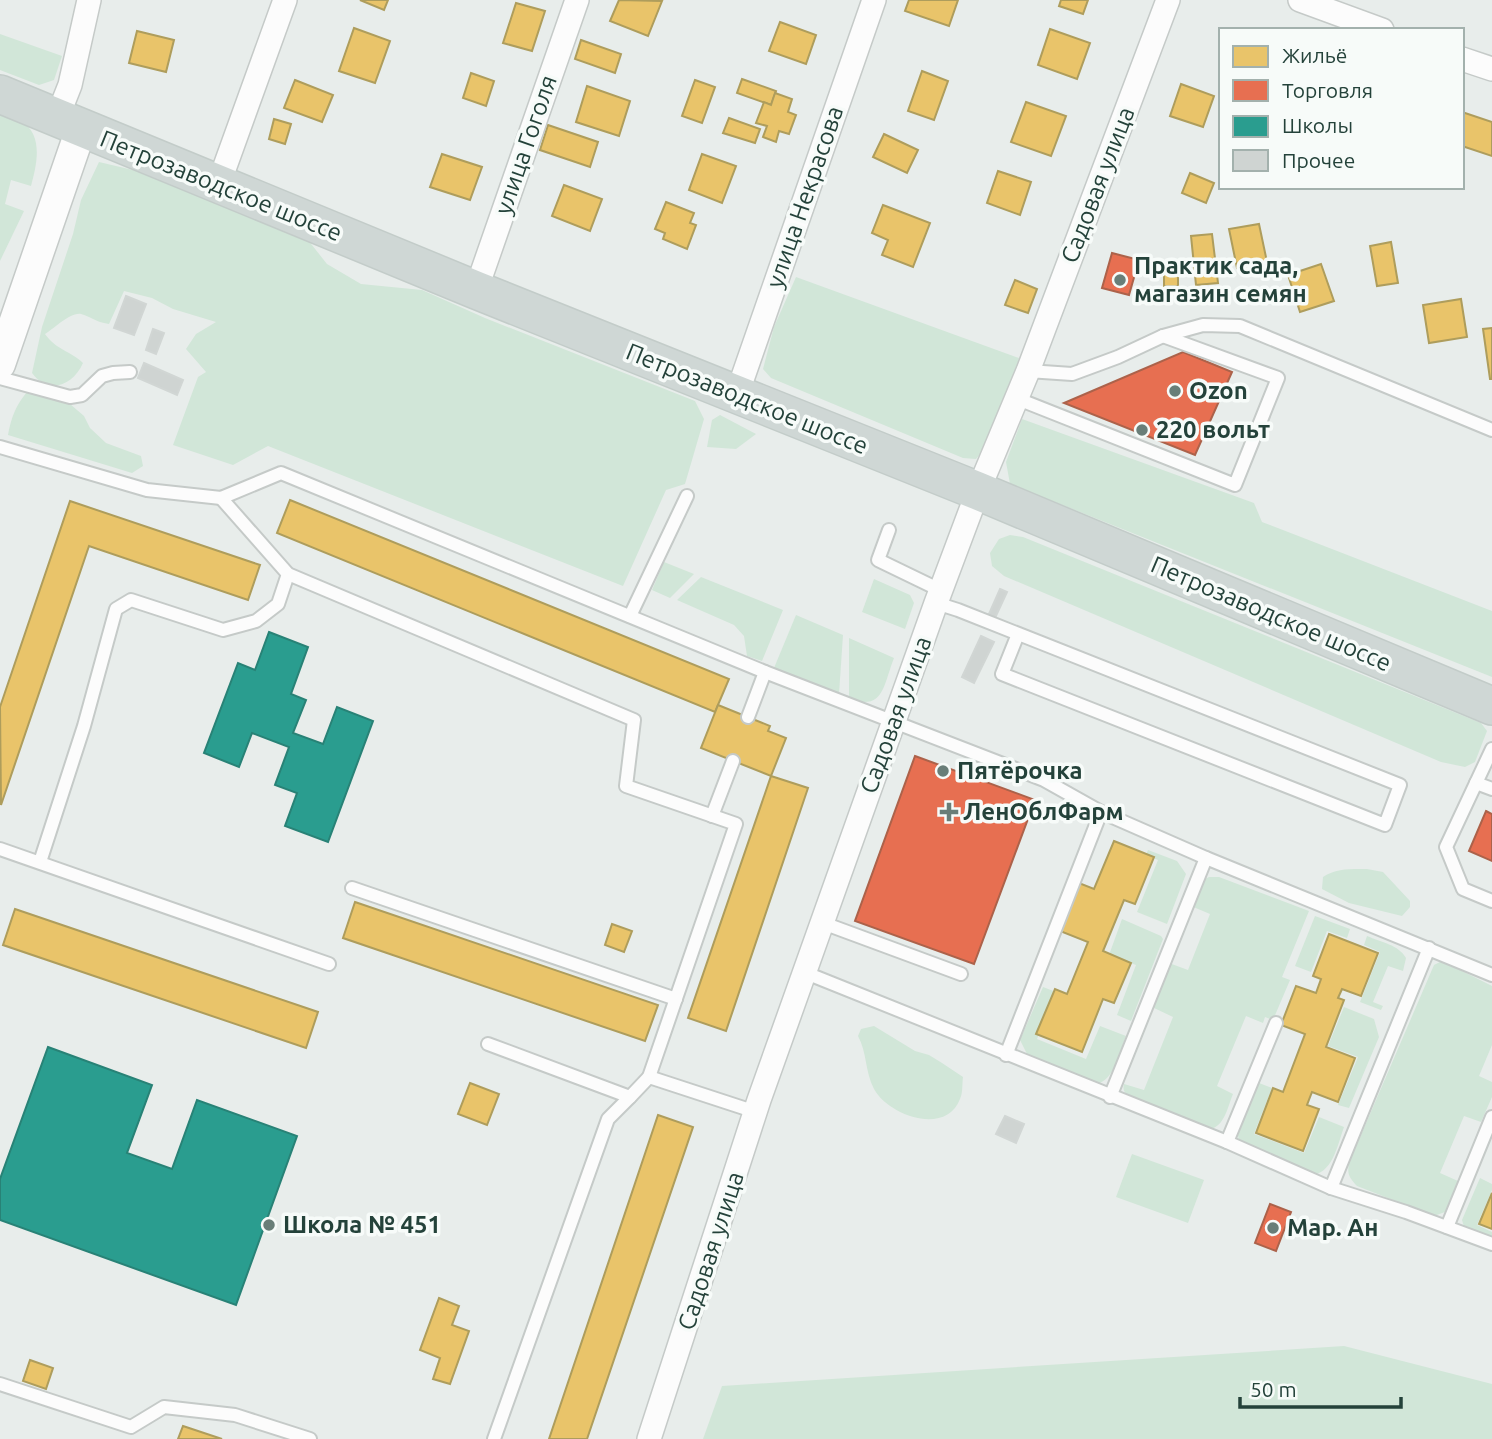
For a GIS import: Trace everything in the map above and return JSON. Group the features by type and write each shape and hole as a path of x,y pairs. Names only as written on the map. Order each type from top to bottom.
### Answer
{"main road":[{"name":"Петрозаводское шоссе","path":"0,94 476,290 978,491 1492,706"}],"street":[{"path":"0,364 10,306 69,123 70,85 89,0"},
{"path":"219,183 285,0"},
{"name":"улица Гоголя","path":"476,290 577,0"},
{"name":"улица Некрасова","path":"737,394 874,0"},
{"name":"Садовая улица","path":"649,1439 756,1112 938,596 978,491 1018,399 1168,0"},
{"path":"1300,0 1377,28"},
{"path":"1464,60 1492,69"}],"lane":[{"path":"1028,371 1072,374 1163,336 1203,325 1240,326 1492,430"},
{"path":"1018,399 1235,485 1278,378 1163,336"},
{"path":"0,378 70,397 82,395 102,376 130,372"},
{"path":"0,447 147,490 221,498 281,473 765,672 1044,780 1101,811 1206,858 1492,975"},
{"path":"630,616 687,496"},
{"path":"221,498 288,574 634,720 626,786 736,824 649,1077 608,1119 494,1439"},
{"path":"889,530 878,560 938,596 1018,634 1400,785 1385,825 1002,674 1018,634"},
{"path":"40,862 84,726 116,609 131,600 223,630 256,621 278,604 288,574"},
{"path":"748,717 765,672"},
{"path":"1492,749 1446,847 1463,889 1492,901"},
{"path":"712,816 733,761"},
{"path":"1476,783 1492,789"},
{"path":"1006,1055 1101,811"},
{"path":"0,849 328,964"},
{"path":"1110,1097 1206,858"},
{"path":"352,888 676,999"},
{"path":"823,923 961,974"},
{"path":"1331,1188 1429,948"},
{"path":"806,974 1227,1142 1331,1188 1492,1244"},
{"path":"1227,1142 1276,1023"},
{"path":"488,1044 630,1097"},
{"path":"649,1077 756,1112"},
{"path":"1447,1227 1492,1117"},
{"path":"0,1384 131,1427 164,1406 235,1415 310,1439"}],"green space":[{"path":"0,34 62,56 54,80 39,85 0,70"},
{"path":"0,111 28,126 36,141 37,150 31,186 11,180 5,204 24,211 0,261"},
{"path":"99,162 150,174 308,240 327,264 361,284 422,290 485,318 695,401 704,419 685,484 666,490 623,586 268,446 233,465 173,445 198,377 206,372 186,349 196,334 216,322 173,309 152,298 124,291 109,324 81,314 62,321 45,334 54,344 83,363 73,377 60,385 53,386 38,380 32,373 42,327 73,234 81,200"},
{"path":"796,277 1019,358 998,424 976,459 963,458 771,378 763,369 774,327"},
{"path":"27,392 70,404 84,416 90,428 106,443 141,456 143,466 132,473 8,435 15,412"},
{"path":"720,415 756,434 736,449 707,447 712,420"},
{"path":"1022,419 1254,503 1262,522 1492,611 1492,677 1010,484 1006,462"},
{"path":"1010,535 1023,537 1481,723 1487,731 1475,762 1465,767 1441,762 1004,576 992,566 990,553 999,539"},
{"path":"664,562 694,574 670,598 652,590"},
{"path":"701,577 783,610 762,661 747,656 744,636 734,625 677,600"},
{"path":"874,579 910,595 914,603 905,629 862,612"},
{"path":"796,615 843,635 839,694 774,668"},
{"path":"849,638 894,658 880,694 869,702 849,699"},
{"path":"1148,850 1177,861 1186,874 1167,924 1137,912 1158,860 1146,855"},
{"path":"1367,869 1383,872 1410,901 1410,907 1402,916 1349,903 1322,889 1323,877 1328,874"},
{"path":"1209,877 1219,877 1309,911 1282,977 1290,980 1273,1020 1265,1017 1263,1023 1246,1016 1217,1086 1233,1094 1227,1112 1217,1126 1206,1130 1131,1098 1125,1092 1124,1084 1144,1090 1173,1017 1152,1007 1169,963 1188,970 1210,914 1191,906 1201,881"},
{"path":"1315,916 1350,929 1347,938 1327,931 1311,972 1295,966"},
{"path":"1122,919 1163,939 1131,1021 1117,1015 1136,965 1109,955"},
{"path":"1367,936 1394,947 1406,958 1403,971 1388,966 1373,1002 1383,1006 1381,1010 1360,1002 1380,952 1364,945"},
{"path":"1442,961 1492,986 1492,1045 1479,1076 1492,1082 1492,1097 1481,1122 1464,1116 1440,1173 1458,1181 1445,1212 1434,1216 1357,1186 1350,1178 1348,1170 1434,965"},
{"path":"1043,987 1056,992 1037,1039 1086,1059 1100,1026 1126,1036 1114,1068 1105,1080 1091,1085 1029,1058 1020,1040"},
{"path":"1344,1007 1374,1019 1379,1037 1349,1108 1338,1105 1358,1057 1328,1046"},
{"path":"874,1026 915,1051 929,1055 963,1077 961,1097 953,1110 943,1117 917,1118 904,1114 881,1099 871,1082 858,1036 861,1029"},
{"path":"1259,1083 1272,1088 1254,1134 1304,1153 1319,1117 1344,1127 1333,1158 1324,1170 1309,1176 1239,1142 1238,1135"},
{"path":"1132,1154 1204,1180 1188,1223 1116,1197"},
{"path":"1480,1178 1492,1184 1492,1190 1477,1225 1492,1232 1492,1242 1465,1230 1462,1220"},
{"path":"1344,1346 1492,1384 1492,1439 703,1439 722,1386"}],"building: Жильё":[{"path":"360,0 388,0 384,10"},
{"path":"619,0 662,1 648,36 610,21"},
{"path":"909,0 958,0 949,26 905,11"},
{"path":"1061,0 1088,0 1083,14 1059,6"},
{"path":"516,3 545,11 532,51 503,43"},
{"path":"780,22 816,35 806,64 769,51"},
{"path":"354,28 390,41 375,83 339,71"},
{"path":"1050,29 1090,43 1077,79 1038,65"},
{"path":"137,31 174,40 166,72 129,63"},
{"path":"581,40 621,54 615,73 575,59"},
{"path":"922,71 948,81 934,120 908,111"},
{"path":"471,73 494,81 486,106 463,98"},
{"path":"742,79 776,91 771,105 737,93"},
{"path":"295,80 333,95 322,122 284,108"},
{"path":"695,80 715,87 702,123 682,116"},
{"path":"1181,84 1214,96 1203,127 1170,116"},
{"path":"587,86 630,101 619,136 576,122"},
{"path":"775,93 792,99 788,112 796,115 789,134 779,131 776,142 763,137 767,126 756,123 764,102 771,105"},
{"path":"1026,102 1066,116 1051,156 1011,142"},
{"path":"1464,113 1492,122 1492,156 1464,147"},
{"path":"729,118 760,129 755,143 723,133"},
{"path":"274,119 291,124 285,144 269,139"},
{"path":"548,125 598,142 590,167 540,150"},
{"path":"884,134 918,150 907,173 873,157"},
{"path":"442,154 482,167 470,200 430,187"},
{"path":"702,154 736,166 722,203 689,190"},
{"path":"998,171 1031,182 1020,215 987,203"},
{"path":"1190,173 1214,183 1206,203 1182,193"},
{"path":"564,185 602,199 590,231 552,216"},
{"path":"666,202 694,213 690,223 696,225 687,249 663,239 665,233 655,229"},
{"path":"883,205 930,223 913,267 882,255 888,240 872,233"},
{"path":"1259,224 1267,262 1237,268 1229,229"},
{"path":"1212,234 1218,283 1196,285 1191,236"},
{"path":"1391,242 1398,283 1377,286 1370,246"},
{"path":"1321,264 1334,301 1300,312 1288,275"},
{"path":"1164,266 1178,266 1178,286 1164,286"},
{"path":"1015,280 1037,289 1028,313 1005,305"},
{"path":"1461,299 1467,337 1429,343 1423,305"},
{"path":"1492,328 1492,379 1490,379 1483,329"},
{"path":"290,500 729,679 715,712 277,533"},
{"path":"70,501 260,565 248,600 89,546 1,805 0,707"},
{"path":"718,705 770,726 768,731 786,738 771,776 701,748"},
{"path":"771,776 808,788 726,1031 688,1018"},
{"path":"1114,841 1154,857 1135,904 1124,900 1103,951 1131,963 1114,1003 1103,999 1082,1052 1036,1034 1055,989 1067,994 1088,942 1060,931 1079,883 1094,889"},
{"path":"355,902 658,1005 645,1041 343,938"},
{"path":"15,909 318,1012 306,1048 3,945"},
{"path":"612,924 632,931 624,952 605,945"},
{"path":"1329,934 1378,953 1361,996 1342,989 1338,998 1344,1000 1326,1047 1355,1058 1338,1102 1312,1092 1307,1105 1319,1109 1303,1151 1256,1133 1273,1088 1283,1092 1305,1034 1281,1025 1296,986 1316,993 1321,979 1313,976"},
{"path":"470,1083 499,1094 487,1125 458,1114"},
{"path":"658,1115 693,1127 587,1439 549,1439"},
{"path":"1492,1193 1492,1229 1479,1224"},
{"path":"439,1298 459,1306 452,1325 469,1331 450,1384 433,1379 440,1358 420,1350"},
{"path":"30,1360 53,1368 46,1389 23,1381"},
{"path":"183,1426 222,1439 178,1439"}],"building: Торговля":[{"path":"1112,253 1139,260 1129,295 1102,288"},
{"path":"1183,352 1232,372 1195,455 1064,403"},
{"path":"915,756 1035,800 974,964 855,921"},
{"path":"1486,811 1492,814 1492,861 1469,851"},
{"name":"Мар. Ан","path":"1270,1204 1291,1212 1276,1251 1255,1243"}],"building: Школы":[{"path":"269,632 308,647 291,694 306,700 293,733 323,744 337,707 373,721 328,842 285,826 297,793 275,785 289,747 252,733 239,767 204,753 238,663 255,670"},
{"path":"48,1047 152,1085 127,1153 172,1169 197,1100 297,1136 236,1305 0,1220 0,1179"}],"building: Прочее":[{"path":"126,296 146,304 134,335 114,328"},
{"path":"153,329 164,333 156,354 146,350"},
{"path":"144,363 183,380 177,395 138,378"},
{"path":"1000,589 1007,592 995,618 989,614"},
{"path":"981,636 994,642 974,683 962,677"},
{"path":"1005,1116 1024,1124 1016,1143 996,1134"}],"place":[{"name":"Практик сада, магазин семян","path":"1120,280"},
{"name":"Ozon","path":"1175,391"},
{"name":"220 вольт","path":"1142,430"},
{"name":"Пятёрочка","path":"943,771"},
{"name":"ЛенОблФарм","path":"949,812"},
{"name":"Школа № 451","path":"269,1225"},
{"name":"Мар. Ан","path":"1273,1228"}]}
